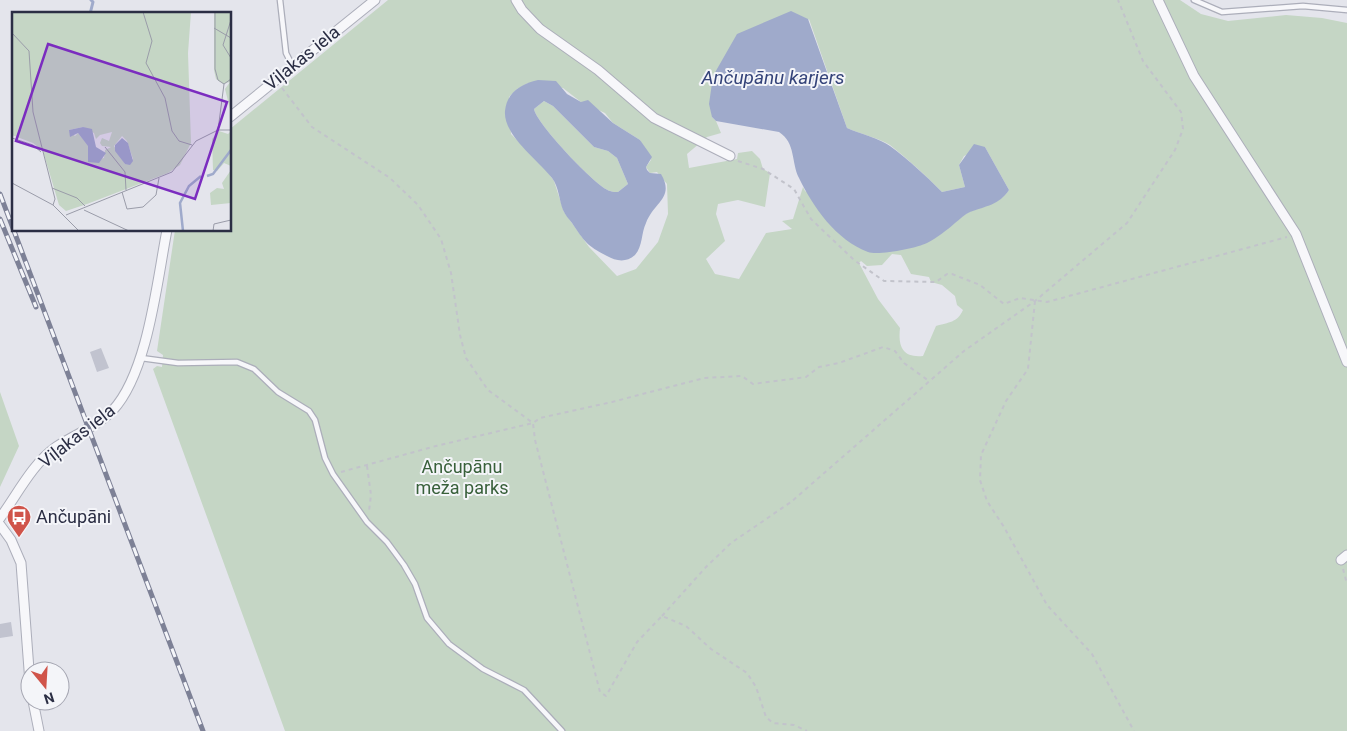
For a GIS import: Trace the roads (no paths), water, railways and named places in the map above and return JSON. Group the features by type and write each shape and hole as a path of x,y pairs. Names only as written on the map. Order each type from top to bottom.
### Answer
{"street":[{"name":"Viļakas iela","path":"231,116 292,65 375,0"},
{"path":"516,0 522,10 540,29 598,70 654,118 730,156"},
{"path":"1158,0 1194,76 1296,234 1347,362"},
{"name":"Viļakas iela","path":"0,518 36,467 55,448 103,420 114,409 131,384 141,358 167,231"},
{"path":"0,525 11,540 21,563 28,661"},
{"path":"35,711 38,731"}],"lane":[{"path":"280,0 286,53 292,65"},
{"path":"1194,0 1222,12 1303,6 1347,10"},
{"path":"141,358 178,364 237,362 254,370 278,392 309,411 314,420 325,458 333,474 367,522 387,542 404,565 415,584 427,618 449,644 483,669 524,690 562,731"}],"water":[{"name":"Ančupānu karjers","path":"791,11 808,19 847,128 886,143 917,168 942,192 965,187 959,165 974,144 985,147 1009,190 1005,195 992,204 966,214 931,241 907,249 880,253 868,252 856,247 836,231 811,200 799,178 791,147 784,136 779,132 716,121 712,117 709,104 713,76 737,34"},
{"path":"538,80 556,81 567,94 581,102 588,100 613,123 640,140 652,157 646,167 647,170 650,173 661,174 665,182 665,195 646,223 641,244 632,258 625,260 614,259 586,242 564,212 552,178 515,138 506,120 506,104 516,90","holes":["544,101 553,106 594,147 608,151 617,158 628,184 618,192 610,191 580,167 555,140 534,109"]}],"waterway":[{"path":"90,12 93,2 91,0"}],"railway":[{"path":"0,194 12,226"},
{"path":"0,219 36,307"},
{"path":"14,231 203,731"}],"place":[{"name":"Ančupāni","path":"19,538"}],"park label":[{"name":"Ančupānu meža parks","path":"462,477"}]}
